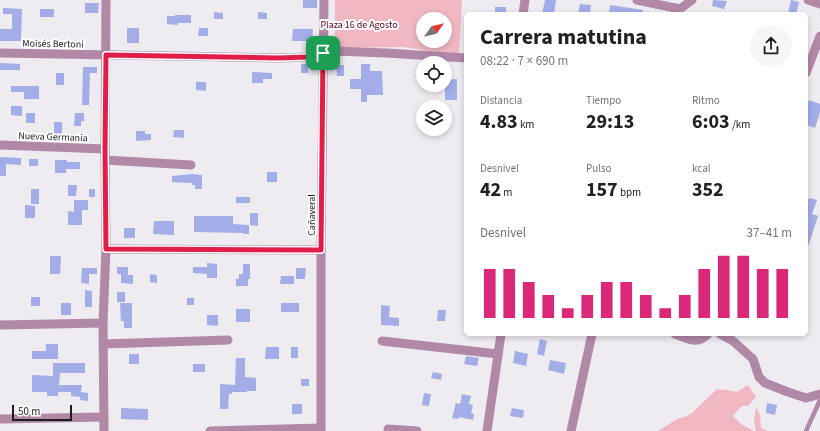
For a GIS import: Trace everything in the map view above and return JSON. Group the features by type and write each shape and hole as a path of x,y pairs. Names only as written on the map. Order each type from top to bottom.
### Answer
{"street":[{"path":"104,431 103,323 106,249 106,0"},
{"name":"Cañaveral","path":"321,430 321,250 324,0"},
{"path":"523,12 525,0"},
{"path":"637,0 680,9 692,0"},
{"path":"808,0 820,4"},
{"path":"808,68 820,36"},
{"name":"Moisés Bertoni","path":"0,53 278,58 308,57 335,50 464,58"},
{"name":"Nueva Germania","path":"0,146 105,149"},
{"path":"105,160 191,164"},
{"path":"106,249 321,250"},
{"path":"0,325 103,323"},
{"path":"487,431 500,336"},
{"path":"571,431 592,336"},
{"path":"680,336 693,341 699,340 705,336"},
{"path":"724,336 733,341 753,359 759,377 765,383 806,398 820,394"},
{"path":"103,344 228,340"},
{"path":"382,341 498,354"},
{"path":"0,419 104,417"},
{"path":"388,429 417,431"},
{"path":"210,431 321,430"}],"lane":[{"path":"806,431 820,400"}],"green space":[{"name":"Plaza 16 de Agosto","path":"335,0 462,0 459,55 402,47 335,48"},
{"path":"748,385 756,397 748,406 742,406 733,416 741,424 754,431 658,431 677,419 692,413 717,389 737,392"},
{"path":"756,407 760,415 761,428 768,431 756,431 754,421"}],"building":[{"path":"303,0 317,0 317,8 303,8"},
{"path":"545,0 556,0 554,12 542,12"},
{"path":"713,0 727,1 724,9 712,6"},
{"path":"791,0 799,2 796,12 788,12"},
{"path":"85,3 99,3 98,13 85,13"},
{"path":"580,4 591,5 590,12 578,12"},
{"path":"610,5 643,10 642,12 609,12"},
{"path":"495,7 506,7 506,12 495,12"},
{"path":"3,8 22,9 21,41 0,41 0,29 12,29 12,14 3,14"},
{"path":"40,9 54,9 54,17 40,17"},
{"path":"214,12 223,13 223,19 214,19"},
{"path":"258,12 267,13 267,19 258,19"},
{"path":"191,15 191,23 178,23 178,25 167,24 167,16"},
{"path":"127,28 139,28 139,43 127,43"},
{"path":"199,28 208,28 208,36 198,36"},
{"path":"293,29 313,29 312,41 292,41"},
{"path":"0,63 20,64 20,70 0,70"},
{"path":"301,64 308,64 308,73 301,73"},
{"path":"361,64 370,64 370,71 382,71 383,95 367,95 367,102 361,102 361,89 350,89 350,79 361,79"},
{"path":"336,65 344,65 344,76 337,76"},
{"path":"83,67 97,67 97,73 90,73 89,105 82,105"},
{"path":"252,72 272,73 272,79 263,79 263,83 252,83"},
{"path":"56,73 64,73 64,85 56,85"},
{"path":"452,79 457,79 457,100 445,100 445,92 452,92"},
{"path":"196,82 206,82 206,91 196,90"},
{"path":"11,86 39,86 39,99 24,99 24,92 11,92"},
{"path":"809,100 820,104 820,112 815,128 808,126"},
{"path":"11,106 22,106 22,116 11,115"},
{"path":"26,113 35,113 35,123 26,123"},
{"path":"75,113 84,113 84,121 81,121 81,126 74,126"},
{"path":"54,122 62,122 62,136 54,136"},
{"path":"174,130 184,130 184,138 173,137"},
{"path":"136,131 145,131 145,134 151,134 151,140 136,141"},
{"path":"0,157 21,158 21,165 6,164 6,176 0,176"},
{"path":"29,159 38,159 38,166 29,166"},
{"path":"55,160 80,162 80,169 66,169 66,173 55,173"},
{"path":"267,172 277,172 277,182 267,182"},
{"path":"192,174 202,175 202,189 195,189 195,185 192,185 192,183 172,182 172,176"},
{"path":"68,185 77,185 76,196 68,196"},
{"path":"31,189 39,189 39,204 31,204"},
{"path":"89,189 95,189 95,197 89,197"},
{"path":"236,197 250,197 250,203 236,203"},
{"path":"808,198 817,200 812,214 818,216 808,247"},
{"path":"74,200 88,200 88,210 82,210 82,225 68,225 68,211 74,212"},
{"path":"25,205 35,206 35,218 25,218"},
{"path":"250,213 258,213 258,226 250,225"},
{"path":"194,216 233,216 233,224 249,225 249,234 194,232"},
{"path":"154,221 174,221 174,235 153,234"},
{"path":"124,228 135,228 135,238 124,238"},
{"path":"50,256 61,256 60,274 50,274"},
{"path":"207,263 217,264 217,278 207,278 207,274 193,273 193,267 207,267"},
{"path":"243,264 250,264 250,279 248,279 248,286 236,286 236,279 239,279 239,274 243,274"},
{"path":"117,267 128,267 128,275 133,275 133,284 121,283 121,274 117,274"},
{"path":"82,268 97,268 97,274 89,274 89,284 81,283"},
{"path":"296,268 306,268 305,279 296,279"},
{"path":"150,274 157,275 157,283 150,282"},
{"path":"281,276 294,276 294,284 280,284"},
{"path":"85,290 92,291 92,307 85,307"},
{"path":"117,292 125,292 125,302 117,302"},
{"path":"31,297 40,297 40,306 31,306"},
{"path":"187,298 194,298 194,305 187,305"},
{"path":"61,303 71,303 71,315 61,315"},
{"path":"120,303 132,303 132,328 124,328 124,321 121,321"},
{"path":"281,303 299,303 299,312 281,312"},
{"path":"381,305 390,306 389,317 399,318 399,326 381,325"},
{"path":"236,309 250,309 250,322 236,322"},
{"path":"438,310 446,310 445,321 437,321"},
{"path":"207,315 218,315 218,326 207,325"},
{"path":"540,339 547,341 544,356 537,354"},
{"path":"46,344 58,344 58,359 32,359 32,351 46,351"},
{"path":"266,347 279,347 279,359 265,359"},
{"path":"291,347 298,347 298,358 291,358"},
{"path":"515,351 528,354 526,366 513,363"},
{"path":"129,354 139,354 139,364 129,364"},
{"path":"466,356 479,358 477,366 464,364"},
{"path":"236,358 245,358 245,377 256,378 256,391 232,392 232,394 229,394 228,409 220,409 220,384 235,385"},
{"path":"550,360 566,363 564,374 548,370"},
{"path":"53,363 85,363 85,373 60,373 59,385 82,385 81,392 88,393 88,401 80,400 80,397 71,396 71,392 58,392 58,396 47,396 47,392 32,392 32,375 53,376"},
{"path":"193,364 205,364 205,372 193,372"},
{"path":"433,372 442,374 441,380 431,378"},
{"path":"301,379 309,379 309,386 301,386"},
{"path":"424,393 431,394 429,406 422,405"},
{"path":"462,394 471,396 469,404 473,405 471,413 474,414 473,420 459,417 459,419 452,418 456,403 460,404"},
{"path":"767,403 777,405 775,415 766,413"},
{"path":"292,404 302,404 302,414 292,414"},
{"path":"121,408 148,409 148,420 121,419"},
{"path":"512,408 524,410 523,418 510,416"}],"route":[{"path":"323,53 321,250 106,249 106,55 278,58 308,57 323,53"}]}
